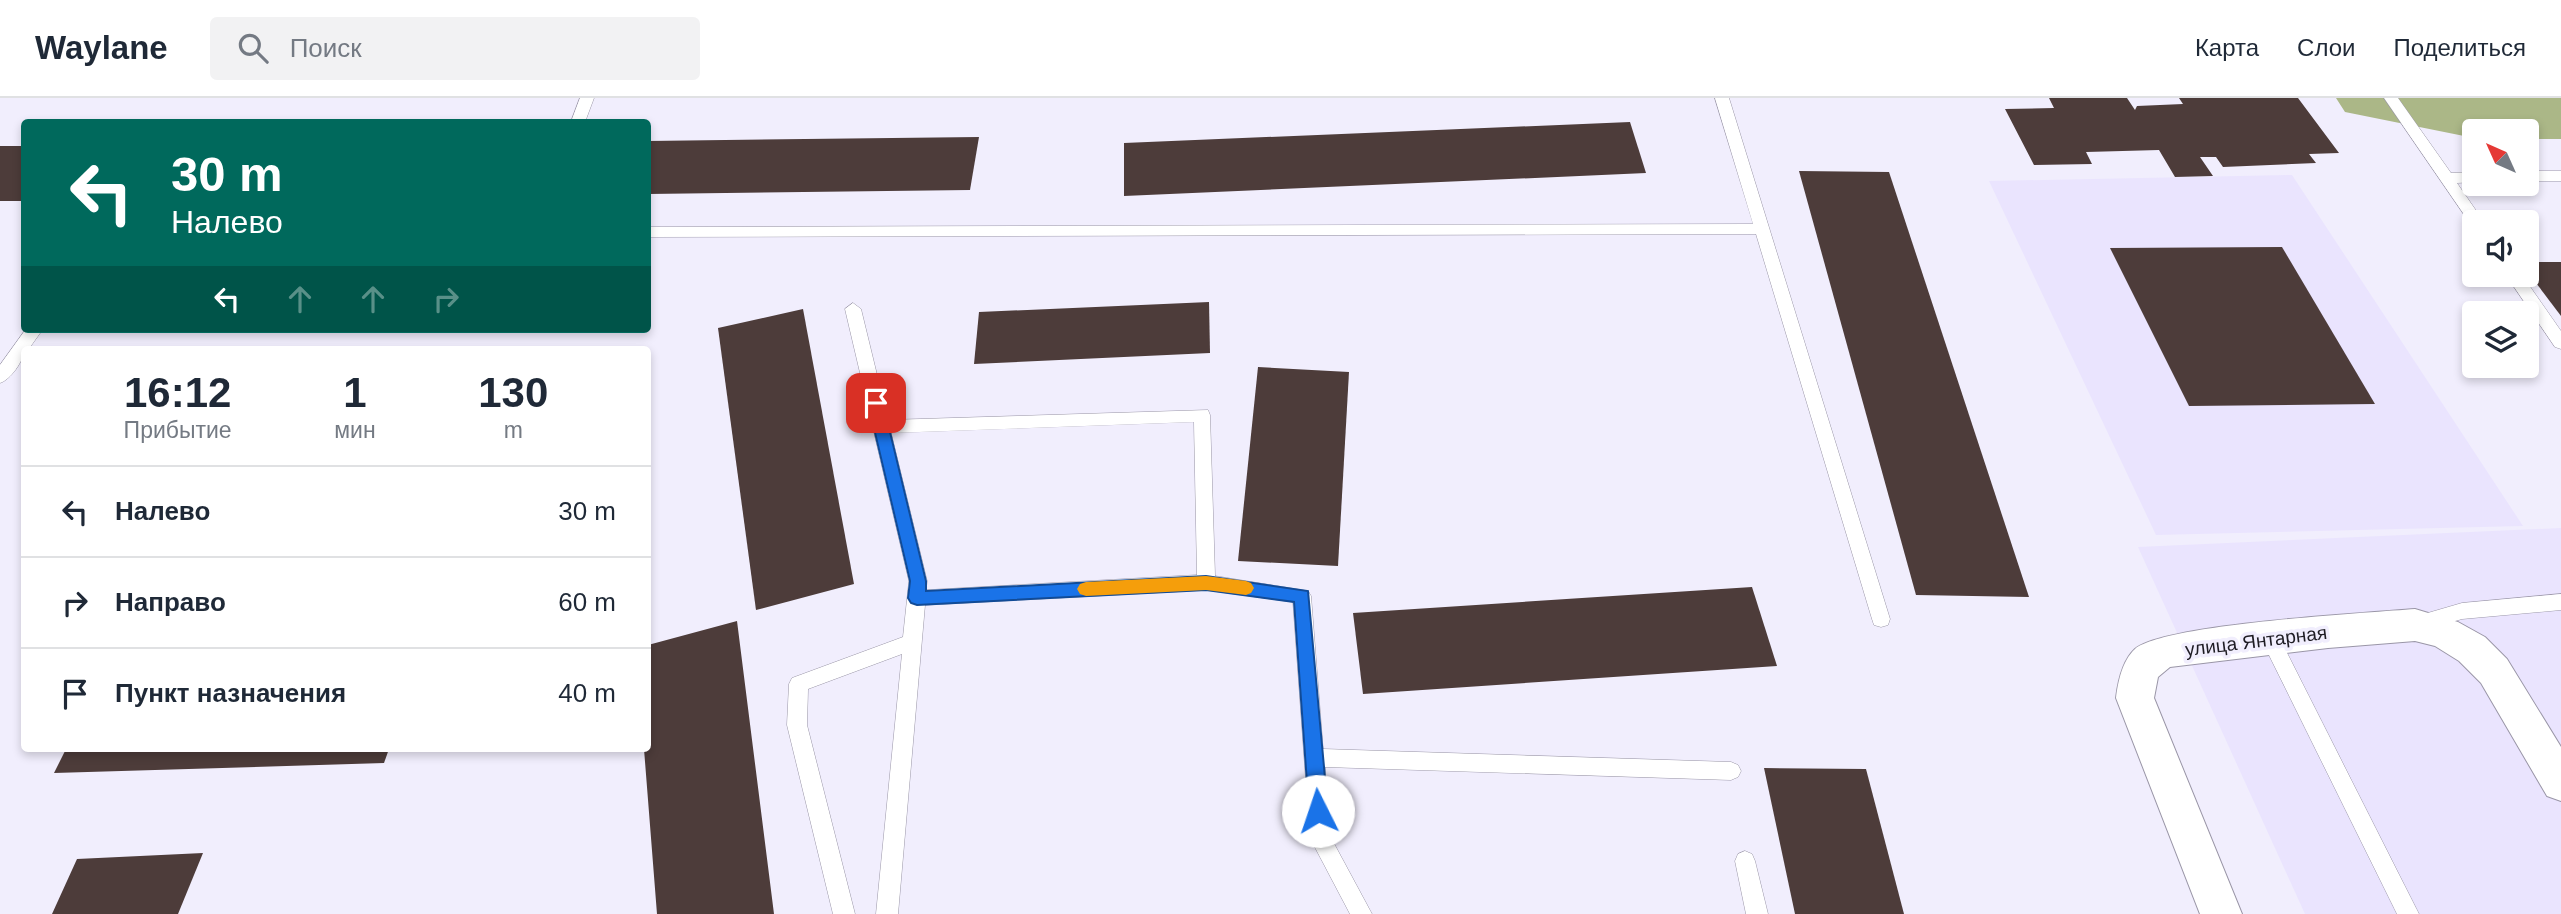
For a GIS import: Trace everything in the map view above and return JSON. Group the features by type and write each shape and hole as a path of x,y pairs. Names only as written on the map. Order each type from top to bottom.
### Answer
{"street":[{"name":"улица Янтарная","path":"2221,914 2135,698 2139,674 2150,657 2168,651 2414,625 2445,633 2472,649 2494,671 2561,783"}],"lane":[{"path":"579,119 587,98"},
{"path":"1722,98 1881,619"},
{"path":"2391,98 2469,210"},
{"path":"2539,176 2561,176"},
{"path":"2446,178 2462,177"},
{"path":"651,232 1762,229"},
{"path":"2522,287 2561,342"},
{"path":"853,309 918,581 887,914"},
{"path":"0,377 21,348"},
{"path":"881,427 1202,415 1206,583"},
{"path":"917,598 1206,583 1302,596 1320,838 1361,914"},
{"path":"2414,625 2462,611 2561,603"},
{"path":"2270,639 2408,914"},
{"path":"844,914 797,725 799,684 913,642"},
{"path":"1314,758 1731,771"},
{"path":"1745,861 1756,914"}],"shaded area":[{"path":"2292,175 2523,526 2156,535 1989,181"},
{"path":"2561,528 2561,914 2305,914 2138,547"}],"green space":[{"path":"2336,98 2561,98 2561,139 2539,139 2539,119 2462,119 2462,136 2345,112"}],"building":[{"path":"2049,98 2127,98 2135,110 2137,106 2183,104 2179,98 2298,98 2339,153 2309,154 2316,163 2223,167 2216,157 2200,157 2213,176 2175,177 2159,150 2086,152 2092,164 2034,165 2005,109 2054,108"},
{"path":"1630,122 1646,173 1124,196 1124,143"},
{"path":"979,137 970,190 651,194 651,141"},
{"path":"0,146 21,146 21,201 0,201"},
{"path":"1799,171 1889,172 2029,597 1916,595"},
{"path":"2282,247 2375,404 2189,406 2110,248"},
{"path":"2539,262 2561,262 2561,316 2539,287"},
{"path":"1209,302 1210,353 974,364 979,312"},
{"path":"803,309 854,584 756,610 718,328"},
{"path":"1258,367 1349,372 1338,566 1238,561"},
{"path":"1752,587 1777,666 1363,694 1353,613"},
{"path":"737,621 774,914 657,914 644,752 651,752 651,644"},
{"path":"64,752 388,752 384,763 54,773"},
{"path":"1764,768 1866,769 1904,914 1795,914"},
{"path":"203,853 178,914 52,914 77,859"}],"slow traffic":[{"path":"1086,589 1206,583 1246,588"}],"route":[{"path":"876,403 918,581 917,598 1206,583 1302,596 1318,811"}]}
